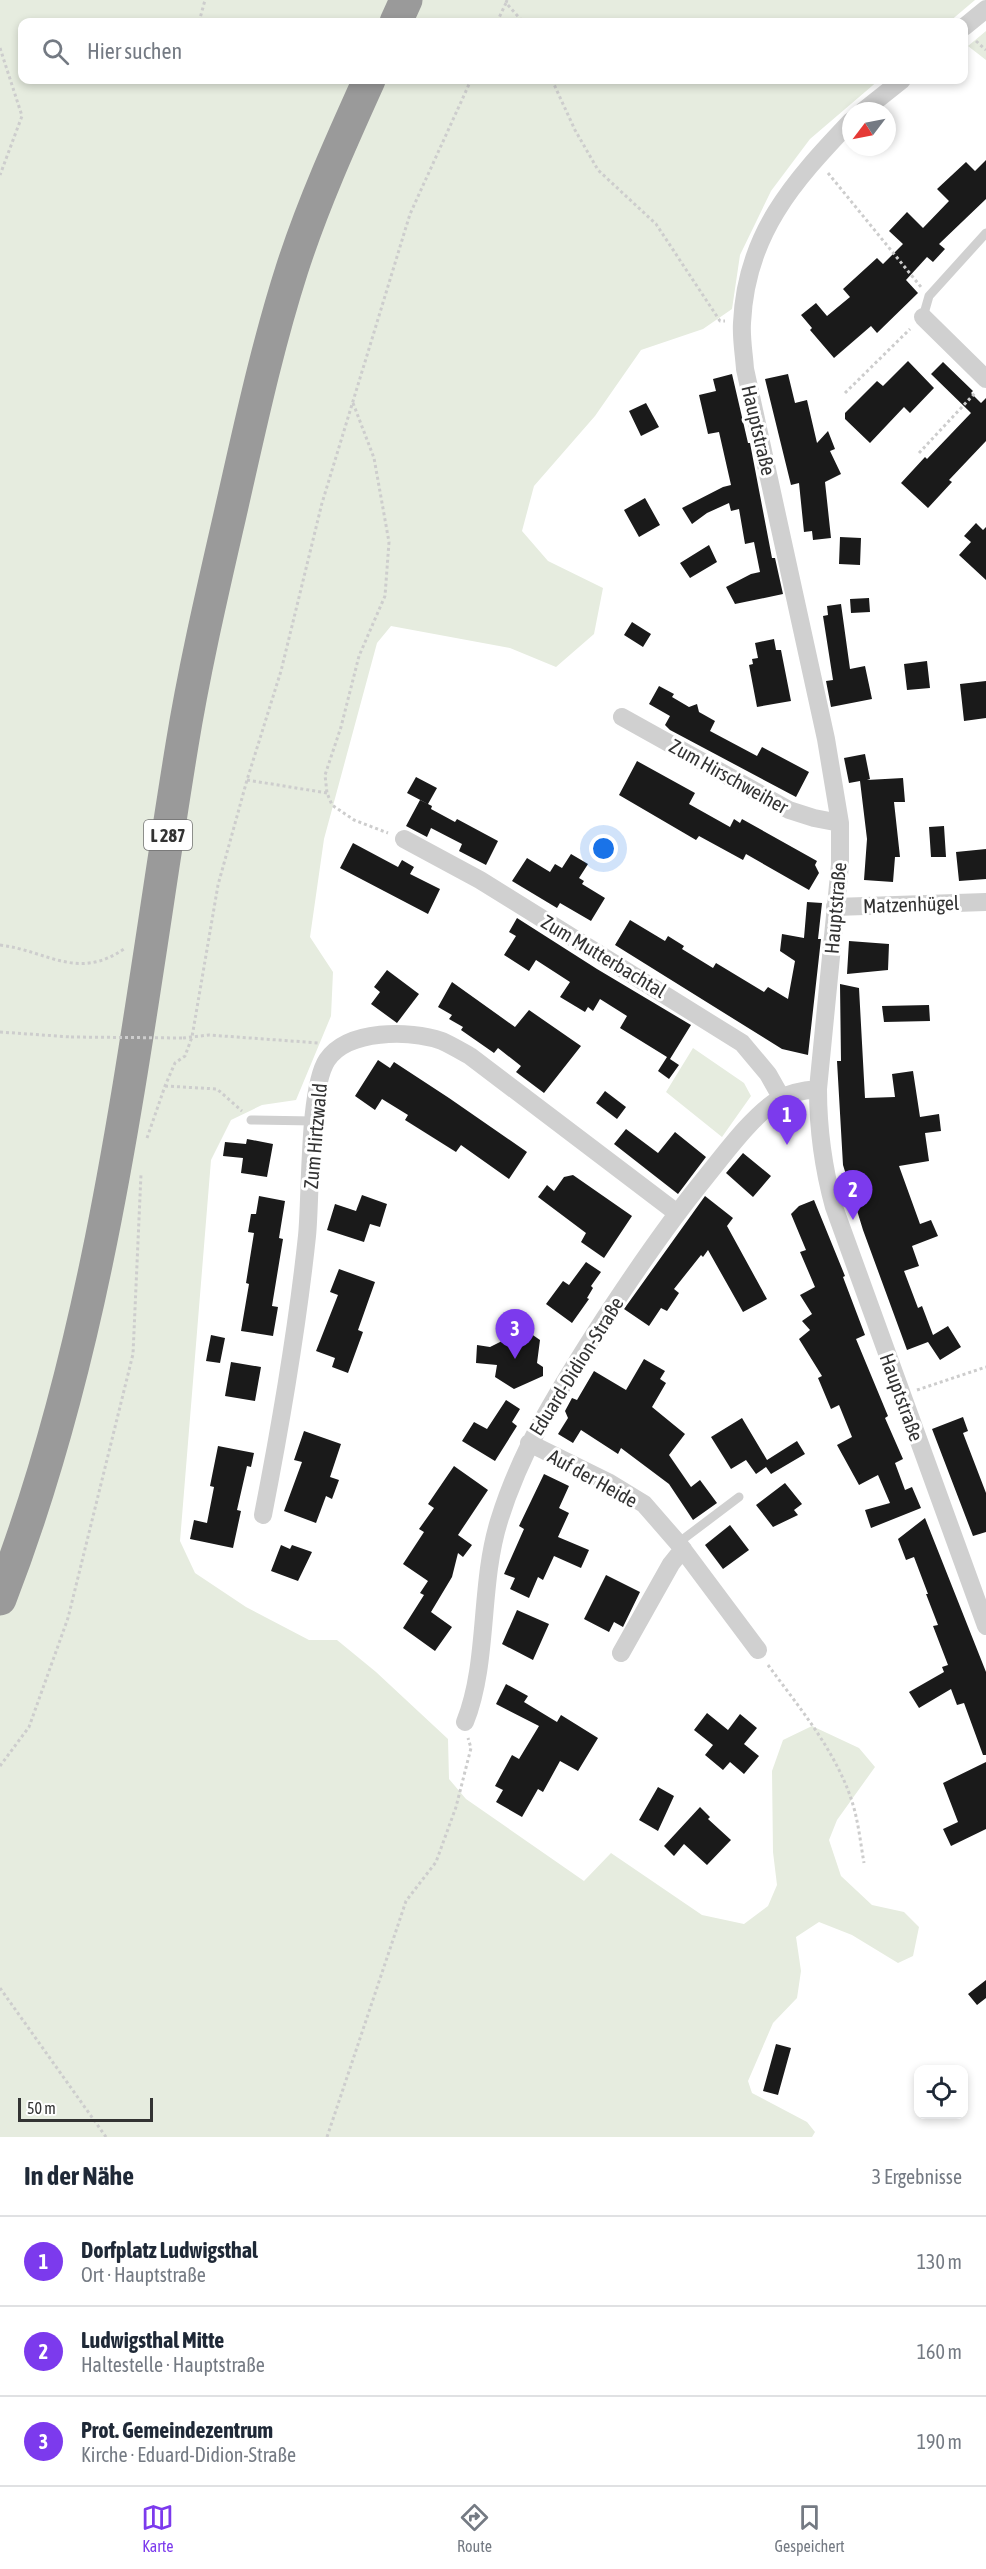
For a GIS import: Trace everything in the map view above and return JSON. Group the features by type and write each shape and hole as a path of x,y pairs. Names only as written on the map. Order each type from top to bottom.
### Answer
{"highway":[{"path":"398,18 406,0"},
{"name":"L 287","path":"0,1599 38,1493 95,1273 131,1075 183,741 219,564 257,396 292,269 334,157 367,84"}],"street":[{"path":"968,23 986,9"},
{"path":"874,102 897,84"},
{"name":"Hauptstraße","path":"842,131 795,182 756,249 746,285 742,322 745,369 826,739 840,823 840,865 819,1089 818,1117 823,1164 834,1207 986,1626"},
{"path":"923,317 982,384"},
{"name":"Zum Hirschweiher","path":"622,717 789,810 814,819 840,823"},
{"name":"Zum Mutterbachtal","path":"404,839 480,880 742,1043 768,1074 781,1097"},
{"name":"Matzenhügel","path":"835,907 986,902"},
{"path":"339,1047 364,1036 408,1034 442,1041 470,1056 677,1213"},
{"name":"Zum Hirtzwald","path":"263,1515 280,1429 297,1314 307,1234 314,1122 321,1072 339,1047"},
{"name":"Eduard-Didion-Straße","path":"465,1722 474,1700 488,1574 498,1525 512,1482 529,1443 610,1310 677,1213 724,1154 767,1108 781,1097 819,1089"},
{"name":"Auf der Heide","path":"529,1443 608,1482 644,1504 681,1546 758,1650"},
{"path":"621,1653 681,1546"}],"lane":[{"path":"923,317 929,296 986,233"},
{"path":"251,1120 314,1122"},
{"path":"681,1546 739,1497"}],"path":[{"path":"200,18 205,0"},
{"path":"499,18 507,2 520,18"},
{"path":"0,48 22,116 0,175"},
{"path":"146,1141 165,1086 176,1064 185,1056 192,1037 218,885 281,670 322,503 410,214 469,84"},
{"path":"554,84 575,130 598,170 656,224 720,321 742,322"},
{"path":"828,173 929,296"},
{"path":"845,393 923,317"},
{"path":"919,453 982,384"},
{"path":"353,403 374,458 388,542 385,596 359,656 341,727 325,775 327,793 332,805 354,820 404,839"},
{"path":"247,780 327,793"},
{"path":"0,945 52,961 81,965 101,961 130,945"},
{"path":"0,1032 71,1037 183,1038 209,1035 311,1042 339,1047"},
{"path":"165,1086 217,1089 251,1120"},
{"path":"0,1766 29,1727 68,1618 132,1354 142,1163"},
{"path":"902,1396 986,1367"},
{"path":"758,1650 820,1737 842,1778 855,1811 864,1863"},
{"path":"327,2137 406,1901 436,1862 456,1807 471,1748 465,1722"},
{"path":"0,1988 106,2137"}],"shaded area":[{"path":"0,0 975,0 954,18 18,18 18,84 874,84 853,102 842,102 842,112 810,139 771,191 740,255 732,309 703,329 641,350 595,416 534,486 522,531 548,561 603,588 594,634 556,667 510,648 391,626 377,643 324,839 310,937 333,972 331,1016 296,1100 262,1105 231,1120 211,1160 180,1541 195,1573 246,1607 309,1640 337,1640 376,1672 448,1739 449,1779 466,1799 584,1881 611,1853 702,1915 744,1924 768,1906 777,1885 773,1852 772,1771 783,1740 812,1726 859,1748 875,1767 837,1820 829,1840 841,1876 872,1905 904,1912 919,1927 913,1956 898,1963 852,1935 819,1922 796,1937 801,1971 797,1998 773,2023 748,2081 752,2093 807,2122 815,2132 812,2137 0,2137"},
{"path":"986,31 986,60 968,46"},
{"path":"693,1048 744,1083 751,1096 722,1137 666,1092"}],"building":[{"path":"986,160 986,199 939,244 945,249 933,262 927,257 906,280 918,293 877,333 871,326 834,358 810,330 812,328 801,315 816,303 827,316 850,297 843,289 877,258 883,264 903,244 889,231 907,212 923,228 949,201 937,189 966,162 975,171"},
{"path":"908,361 934,388 910,413 904,407 870,443 845,419 845,413 877,381 883,386"},
{"path":"943,362 973,391 971,393 981,403 986,398 986,441 949,480 952,482 928,508 901,483 971,413 931,374"},
{"path":"732,374 748,443 750,443 772,558 775,558 783,594 735,604 726,587 751,574 760,572 754,542 745,544 739,509 731,511 729,503 707,513 692,524 682,508 731,485 719,432 708,434 699,395 716,391 713,379"},
{"path":"788,374 795,403 807,400 817,443 828,431 835,449 830,451 841,474 825,482 831,538 813,540 812,531 804,532 799,483 791,485 765,379"},
{"path":"646,403 659,427 641,436 629,411"},
{"path":"645,498 660,525 639,537 624,510"},
{"path":"976,523 983,530 986,527 986,580 959,555 971,542 964,536"},
{"path":"840,537 861,538 860,565 839,564"},
{"path":"709,545 717,562 690,578 680,563"},
{"path":"869,598 870,612 851,613 850,599"},
{"path":"841,604 850,669 865,666 872,699 831,707 826,681 833,680 823,616 828,615 827,606"},
{"path":"632,622 651,634 643,647 624,635"},
{"path":"774,639 776,650 781,650 791,701 757,707 749,665 753,664 752,659 758,658 755,643"},
{"path":"927,661 930,688 907,690 904,664"},
{"path":"986,681 986,718 964,721 960,684"},
{"path":"659,686 674,694 672,697 689,707 697,704 699,712 715,721 710,731 757,756 762,747 809,772 796,797 670,730 665,725 670,716 649,704"},
{"path":"865,754 870,779 867,780 903,778 905,802 894,802 900,857 895,857 893,882 864,880 867,839 860,781 849,783 844,758"},
{"path":"637,761 695,793 689,804 730,827 734,819 740,823 742,819 817,861 815,865 819,873 809,890 746,854 743,860 699,836 696,840 619,795"},
{"path":"416,777 437,788 428,804 407,793"},
{"path":"420,800 455,822 457,819 498,841 486,865 459,851 462,844 431,828 427,837 406,826"},
{"path":"944,826 946,857 931,857 929,827"},
{"path":"353,843 398,867 402,860 414,867 410,874 440,889 428,914 340,868"},
{"path":"986,849 986,879 959,881 956,852"},
{"path":"571,854 588,864 579,878 584,881 582,884 605,898 591,921 560,903 557,908 512,881 527,858 550,872 555,864 562,868"},
{"path":"807,902 822,903 818,939 821,939 808,1055 782,1049 615,945 630,920 665,941 668,936 684,946 682,949 713,968 716,963 764,992 768,987 788,999 795,961 780,951 782,934 804,938"},
{"path":"517,918 691,1025 670,1059 679,1065 669,1079 658,1071 667,1057 620,1028 627,1016 600,999 593,1011 588,1007 585,1012 560,997 570,982 536,960 529,971 504,955 516,936 509,932"},
{"path":"849,941 889,944 888,970 847,974"},
{"path":"387,970 419,994 397,1023 371,1004 380,992 374,987"},
{"path":"452,982 515,1027 529,1010 581,1046 544,1093 516,1072 521,1066 498,1048 494,1053 461,1030 463,1027 449,1019 452,1015 438,1007"},
{"path":"840,984 859,988 865,1098 895,1097 892,1074 913,1071 920,1117 939,1114 941,1131 925,1133 929,1161 899,1166 920,1224 931,1220 938,1236 912,1246 919,1266 904,1271 918,1308 922,1306 933,1335 948,1326 961,1347 940,1360 928,1342 907,1350 863,1230 843,1165 837,1061 841,1061"},
{"path":"929,1005 930,1021 884,1022 882,1006"},
{"path":"378,1060 390,1068 394,1062 527,1152 509,1179 461,1145 456,1152 405,1120 408,1115 382,1099 375,1110 355,1096"},
{"path":"605,1091 626,1107 617,1119 596,1103"},
{"path":"626,1129 658,1153 675,1132 706,1157 678,1194 614,1144"},
{"path":"247,1139 273,1144 267,1177 241,1173 243,1158 223,1156 225,1142 246,1144"},
{"path":"743,1153 771,1176 753,1197 726,1173"},
{"path":"573,1175 632,1216 604,1258 581,1242 586,1233 538,1197 547,1185 554,1191 564,1177"},
{"path":"362,1195 387,1204 380,1227 370,1224 364,1242 327,1230 335,1204 356,1211"},
{"path":"259,1196 285,1201 279,1238 283,1239 272,1306 278,1307 273,1336 241,1331 254,1233 248,1232 251,1214 256,1214"},
{"path":"705,1196 733,1218 727,1226 767,1299 743,1312 708,1250 703,1257 701,1255 674,1289 679,1293 667,1311 661,1308 649,1326 624,1309"},
{"path":"814,1200 845,1276 843,1277 865,1335 856,1339 888,1416 885,1418 903,1459 895,1463 905,1490 912,1487 921,1508 871,1528 865,1510 890,1503 878,1475 859,1485 837,1445 852,1437 839,1405 831,1409 818,1378 822,1376 799,1339 810,1330 802,1321 812,1314 800,1295 815,1287 800,1252 806,1250 791,1214 799,1206"},
{"path":"586,1262 601,1272 591,1286 593,1288 587,1298 589,1299 572,1323 546,1304 563,1281 569,1285"},
{"path":"339,1269 375,1282 358,1330 363,1332 348,1373 332,1367 335,1358 316,1351 338,1295 330,1292"},
{"path":"513,1330 519,1335 527,1331 540,1340 537,1363 543,1367 543,1376 514,1389 495,1377 497,1365 476,1363 477,1345 490,1347 504,1340 504,1334"},
{"path":"211,1335 225,1338 220,1363 206,1361"},
{"path":"644,1359 665,1371 660,1379 666,1383 652,1407 685,1434 669,1455 691,1487 700,1480 717,1503 693,1520 669,1484 621,1448 618,1454 581,1430 573,1443 558,1434 568,1418 565,1411 572,1398 577,1400 594,1371 626,1390"},
{"path":"231,1362 261,1367 255,1401 225,1396"},
{"path":"506,1400 520,1409 512,1422 517,1426 495,1461 462,1441 474,1422 487,1429"},
{"path":"963,1417 968,1431 963,1433 986,1493 986,1532 973,1536 932,1429"},
{"path":"742,1418 767,1460 797,1441 805,1454 771,1474 766,1467 756,1474 746,1460 731,1469 711,1437"},
{"path":"304,1431 341,1444 330,1477 339,1480 332,1499 326,1496 316,1523 284,1511 302,1462 294,1460"},
{"path":"218,1446 254,1453 251,1467 247,1466 237,1510 241,1511 233,1548 190,1539 194,1520 207,1523 214,1487 210,1486"},
{"path":"454,1466 488,1490 458,1535 472,1545 463,1557 458,1553 452,1577 431,1612 452,1627 435,1651 403,1628 424,1595 420,1593 428,1581 403,1564 424,1532 419,1529 434,1508 428,1504"},
{"path":"544,1474 569,1486 559,1508 569,1513 558,1537 589,1550 581,1568 554,1556 543,1580 538,1577 529,1598 510,1589 515,1578 504,1574 524,1529 519,1526"},
{"path":"785,1483 802,1504 794,1510 798,1515 773,1527 756,1505"},
{"path":"925,1518 986,1672 986,1755 983,1755 964,1703 957,1705 951,1689 919,1708 909,1692 944,1672 942,1667 948,1665 933,1626 938,1625 914,1557 906,1560 898,1539"},
{"path":"730,1525 749,1550 723,1569 705,1545"},
{"path":"281,1545 290,1549 292,1545 312,1552 298,1581 271,1571"},
{"path":"606,1575 640,1592 623,1627 614,1622 609,1632 584,1619"},
{"path":"517,1610 549,1624 533,1660 502,1644"},
{"path":"506,1684 528,1696 524,1702 557,1722 561,1715 598,1738 578,1771 560,1761 543,1792 538,1789 522,1817 496,1802 503,1790 495,1786 512,1755 519,1759 539,1726 496,1704"},
{"path":"707,1713 728,1730 740,1714 757,1728 744,1744 759,1756 744,1774 730,1762 723,1770 705,1755 713,1745 694,1730"},
{"path":"986,1762 986,1829 951,1846 943,1829 958,1822 943,1783"},
{"path":"658,1787 674,1796 658,1831 639,1820"},
{"path":"700,1807 710,1817 708,1819 731,1840 707,1865 684,1844 674,1856 664,1846"},
{"path":"986,1980 986,1998 977,2005 968,1994"},
{"path":"776,2044 791,2048 778,2095 763,2091"}],"place":[{"name":"Dorfplatz Ludwigsthal","path":"787,1145"},
{"name":"Ludwigsthal Mitte","path":"853,1220"},
{"name":"Prot. Gemeindezentrum","path":"515,1359"}]}
